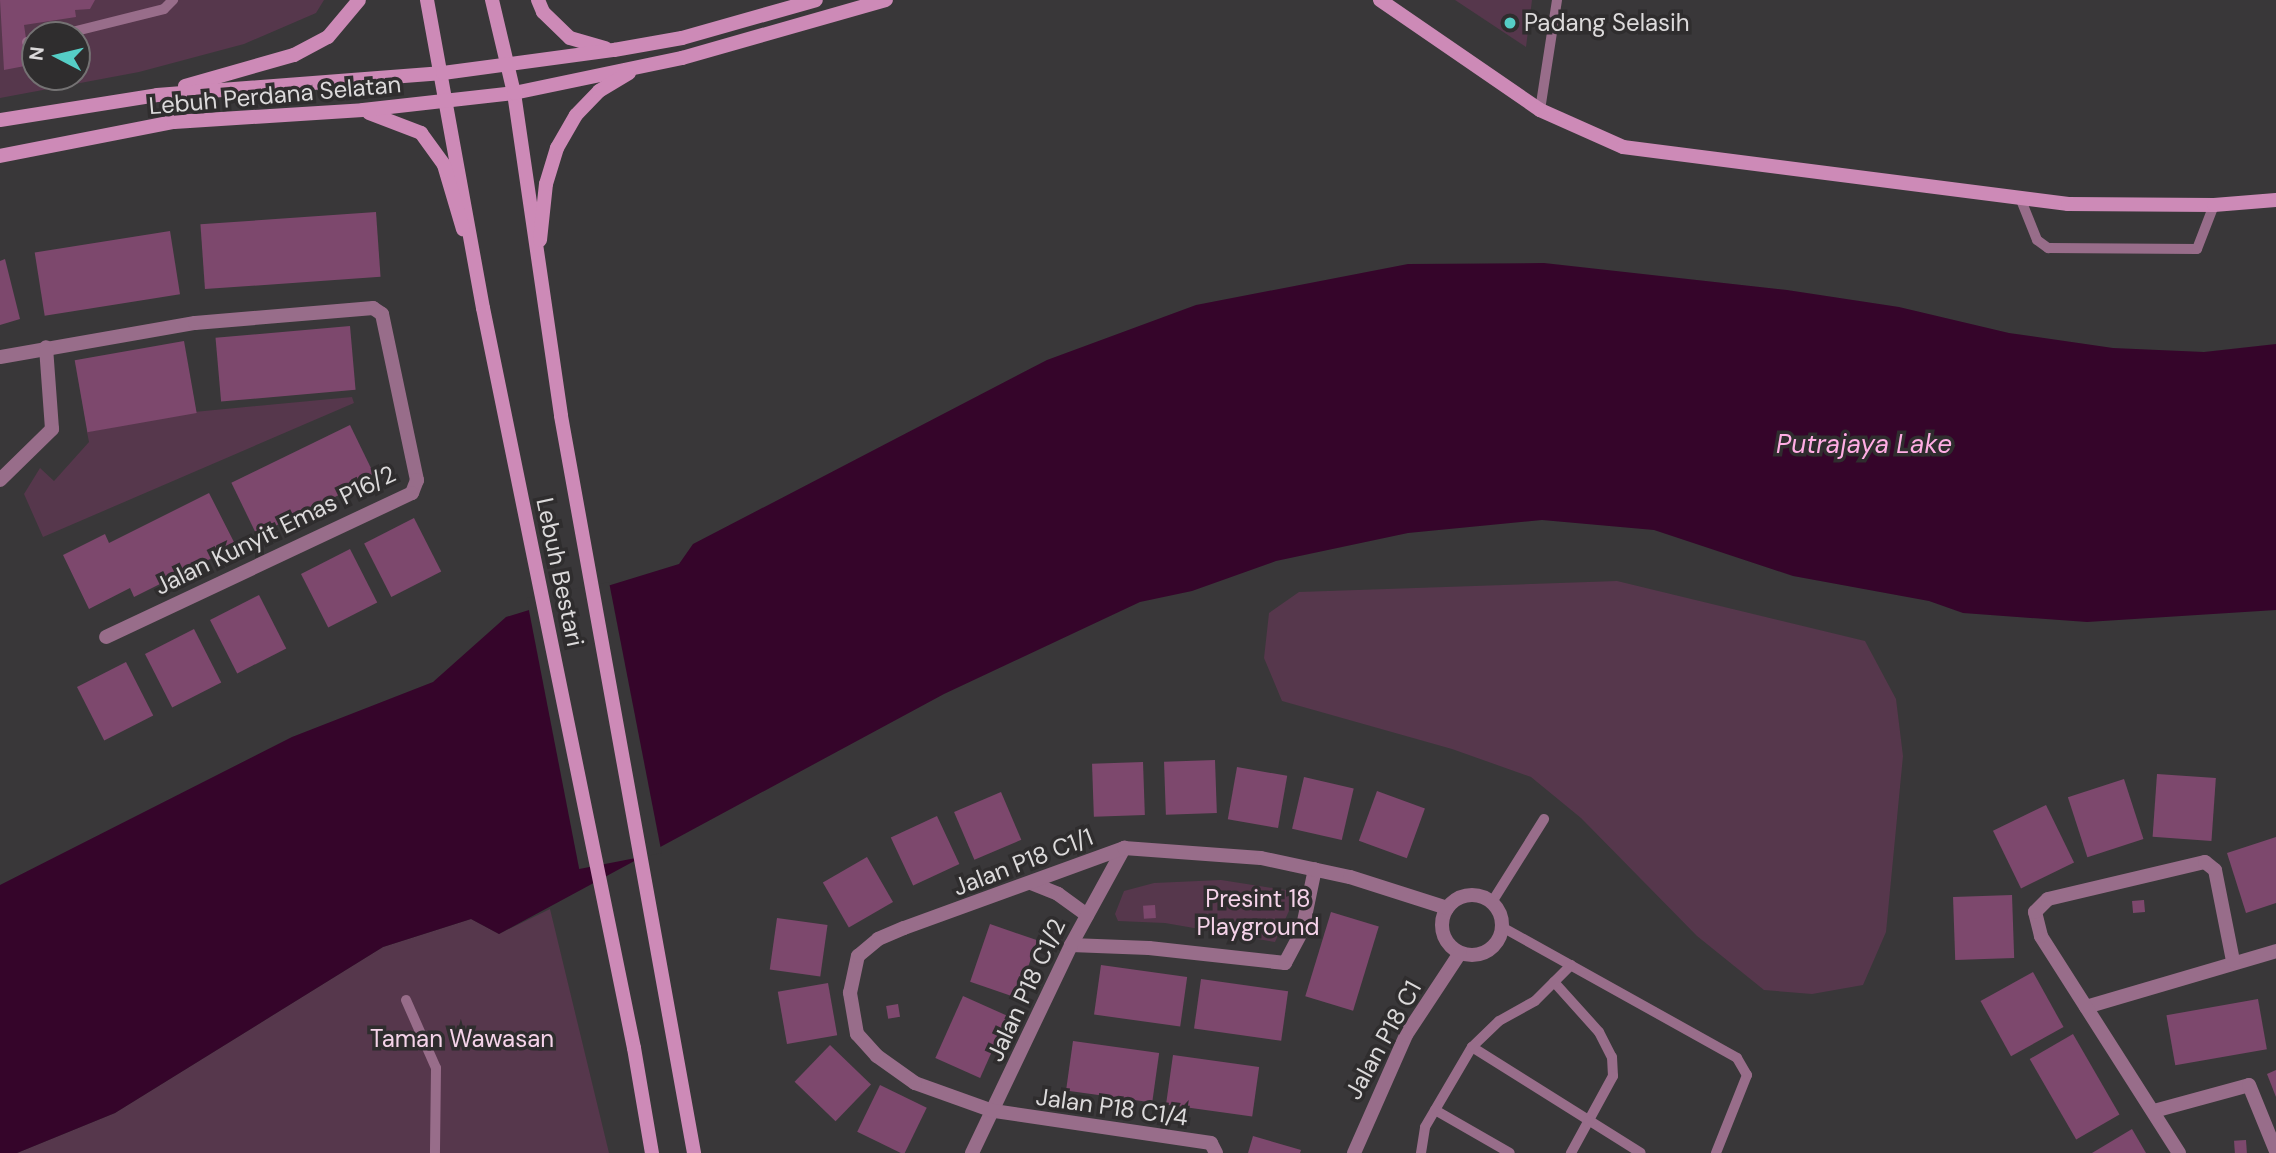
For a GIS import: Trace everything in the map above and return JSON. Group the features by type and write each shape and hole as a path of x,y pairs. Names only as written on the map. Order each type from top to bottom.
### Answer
{"main road":[{"path":"157,94 294,55 328,37 359,0"},
{"name":"Lebuh Bestari","path":"428,0 483,308 634,1048 652,1153"},
{"name":"Lebuh Bestari","path":"492,0 514,93 567,455 694,1153"},
{"path":"538,0 543,12 570,38 614,50"},
{"name":"Lebuh Perdana Selatan","path":"0,120 157,94 443,73 614,50 682,38 816,0"},
{"path":"538,263 546,184 557,148 576,115 599,91 639,67 886,0"},
{"path":"1380,0 1540,110 1623,147 2021,200 2214,205 2276,200"},
{"name":"Lebuh Perdana Selatan","path":"0,156 174,122 447,103 514,93 639,67"},
{"path":"363,110 421,133 444,165 483,308"}],"street":[{"name":"Jalan Kunyit Emas P16/2","path":"0,356 195,323 373,308 382,314 417,480 412,493 106,637"},
{"path":"0,480 52,429 46,347"},
{"name":"Jalan P18 C1/1","path":"993,1111 915,1083 877,1056 858,1034 851,1016 851,974 858,956 878,939 1124,848 1261,858 1315,869 1447,908"},
{"name":"Jalan P18 C1/2","path":"972,1153 1071,945 1124,848"},
{"path":"2179,1153 2035,923 2035,912 2048,899 2205,862 2215,870 2233,961"},
{"path":"1071,945 1149,948 1285,963 1301,931 1315,869"},
{"path":"1031,883 1058,894 1087,915"},
{"path":"1468,895 1492,902 1502,927 1488,951 1460,953 1445,939 1442,929 1447,908 1468,895"},
{"path":"2086,1007 2233,961 2276,951"},
{"name":"Jalan P18 C1","path":"1354,1153 1406,1035 1460,953"},
{"path":"2154,1111 2249,1085 2276,1151"},
{"name":"Jalan P18 C1/4","path":"993,1111 1211,1143 1216,1153"}],"lane":[{"path":"91,27 164,9 173,0"},
{"path":"1540,110 1557,0"},
{"path":"2021,200 2037,240 2048,248 2197,249 2214,205"},
{"path":"1492,902 1544,819"},
{"path":"1502,927 1737,1058 1747,1075 1716,1153"},
{"path":"1422,1153 1424,1128 1472,1047 1554,982 1570,965"},
{"path":"1554,982 1599,1032 1612,1057 1613,1076 1570,1153"},
{"path":"406,1000 436,1068 435,1153"},
{"path":"1472,1047 1641,1153"},
{"path":"1435,1110 1510,1153"}],"green space":[{"path":"0,0 324,0 316,13 244,44 139,72 91,81 91,21 21,21 21,91 37,91 0,98"},
{"name":"Padang Selasih","path":"1455,0 1532,0 1526,47"},
{"path":"352,397 354,403 43,537 24,494 40,468 54,481 89,442 87,432 194,412"},
{"path":"1617,581 1865,641 1896,699 1903,756 1886,932 1863,985 1812,994 1764,990 1697,936 1581,818 1531,777 1452,749 1282,701 1264,658 1269,613 1299,592"},
{"name":"Presint 18 Playground","path":"1221,880 1292,891 1293,902 1275,942 1165,923 1118,921 1115,914 1124,891 1154,883"},
{"name":"Taman Wawasan","path":"550,909 609,1153 17,1153 115,1113 383,947 471,919 499,934"}],"water":[{"name":"Putrajaya Lake","path":"1544,263 1787,290 1899,307 2009,333 2113,348 2204,352 2276,344 2276,610 2087,622 1963,613 1929,601 1793,576 1654,530 1542,520 1408,533 1276,561 1192,591 1140,602 944,694 499,934 471,919 383,947 115,1113 17,1153 0,1153 0,885 292,737 433,682 506,617 679,564 693,544 1047,360 1196,305 1408,264"}],"pier":[{"path":"609,582 662,853 579,869 527,598"}],"building":[{"path":"0,0 95,0 90,9 75,10 76,17 50,21 21,21 21,67 4,70"},
{"path":"376,212 381,277 205,289 200,224"},
{"path":"170,231 180,294 45,316 35,252"},
{"path":"5,259 20,319 0,325 0,261"},
{"path":"350,326 356,390 221,402 216,338"},
{"path":"184,341 197,413 87,432 75,360"},
{"path":"350,425 375,477 257,535 231,483"},
{"path":"209,493 236,546 134,597 130,588 89,609 63,555 105,534 109,543"},
{"path":"414,518 441,571 391,597 364,543"},
{"path":"350,549 377,602 328,627 301,574"},
{"path":"259,595 286,648 237,673 210,620"},
{"path":"194,629 221,682 172,707 145,654"},
{"path":"126,662 153,715 104,740 77,687"},
{"path":"1215,760 1217,813 1166,815 1164,762"},
{"path":"1143,762 1145,815 1094,817 1092,764"},
{"path":"1237,767 1287,776 1278,828 1228,819"},
{"path":"2157,774 2216,778 2211,841 2153,837"},
{"path":"1304,777 1354,788 1342,840 1292,829"},
{"path":"2124,779 2143,839 2087,857 2068,797"},
{"path":"1377,791 1425,808 1407,858 1359,841"},
{"path":"1001,792 1021,840 974,860 954,812"},
{"path":"2046,805 2074,863 2021,888 1993,831"},
{"path":"937,816 959,864 913,886 891,838"},
{"path":"2276,837 2276,903 2246,913 2227,853"},
{"path":"867,857 893,902 849,928 823,882"},
{"path":"2012,895 2014,958 1955,960 1953,897"},
{"path":"2144,900 2145,912 2133,913 2132,901"},
{"path":"1155,905 1156,918 1144,919 1143,906"},
{"path":"1331,912 1379,927 1353,1011 1305,996"},
{"path":"777,918 828,925 820,977 770,969"},
{"path":"990,924 1037,940 1017,998 970,982"},
{"path":"1101,965 1187,977 1180,1027 1094,1015"},
{"path":"2033,972 2064,1027 2011,1056 1981,1001"},
{"path":"1201,979 1288,991 1281,1041 1194,1029"},
{"path":"828,983 837,1035 787,1044 778,992"},
{"path":"963,996 1008,1016 980,1078 935,1058"},
{"path":"2258,999 2267,1049 2175,1065 2166,1015"},
{"path":"898,1004 900,1017 888,1019 886,1006"},
{"path":"2073,1034 2120,1115 2076,1140 2030,1059"},
{"path":"1073,1041 1159,1053 1152,1103 1066,1091"},
{"path":"830,1045 871,1085 836,1121 795,1082"},
{"path":"1173,1055 1259,1067 1252,1117 1166,1105"},
{"path":"2276,1070 2276,1097 2267,1074"},
{"path":"880,1085 927,1108 905,1153 857,1132"},
{"path":"2132,1129 2146,1153 2092,1153"},
{"path":"1253,1136 1301,1150 1300,1153 1248,1153"},
{"path":"2246,1140 2247,1153 2235,1153 2234,1141"}],"place":[{"name":"Padang Selasih","path":"1510,23"}]}
